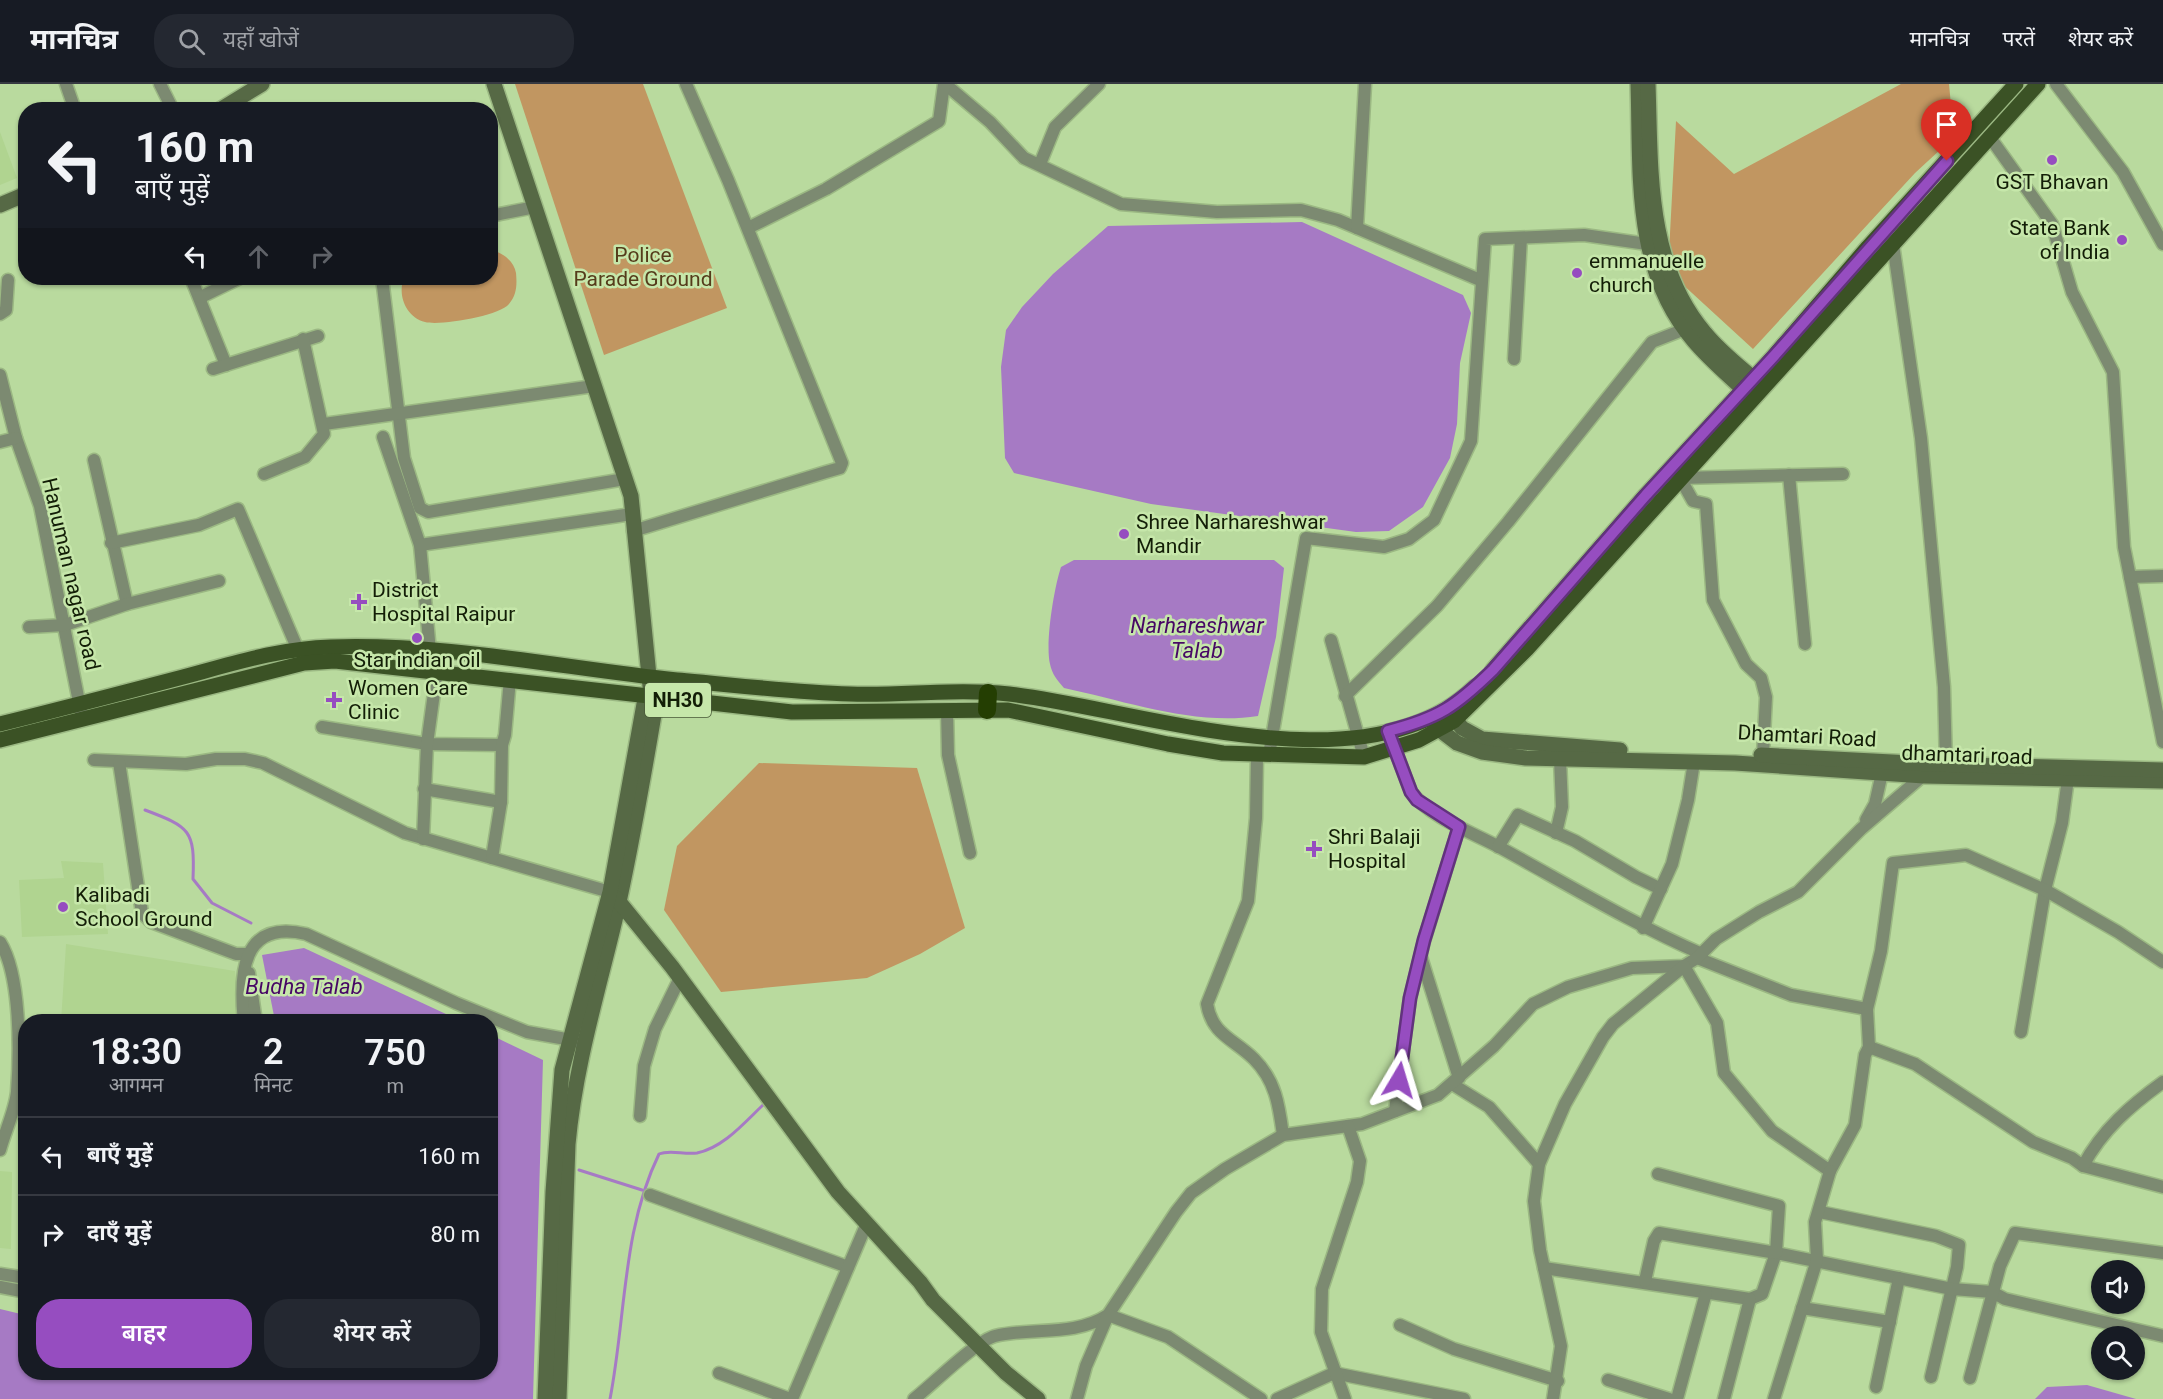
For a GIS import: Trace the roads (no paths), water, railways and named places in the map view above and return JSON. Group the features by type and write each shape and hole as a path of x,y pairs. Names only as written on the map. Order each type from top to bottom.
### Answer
{"main road":[{"name":"NH30","path":"0,740 244,661 298,650 361,646 849,694 987,701 1055,701 1220,733 1272,737 1338,740 1358,738 1431,717 1451,716 1527,649 1680,478 1753,388 2016,84"},
{"name":"NH30","path":"0,724 81,712 304,663 335,661 510,679 706,705 792,712 947,710 987,701 1008,710 1168,744 1223,753 1364,757 1393,748 1440,730 1646,495 1893,244 2038,84"}],"street":[{"path":"66,84 72,102"},
{"path":"160,84 169,102"},
{"path":"233,102 262,84"},
{"path":"494,84 631,496 633,531 651,676 651,696 644,704 615,897 577,1041 568,1144 559,1399"},
{"path":"633,531 840,468 842,463 748,228 686,84"},
{"path":"748,228 826,189 939,122 944,84"},
{"path":"944,84 990,122 1024,158 1040,164 1088,191 1121,204 1217,212 1301,210 1357,228 1480,280"},
{"path":"1040,164 1055,127 1099,84"},
{"path":"1357,228 1365,84"},
{"path":"1638,84 1642,202 1647,244 1660,288 1685,329 1753,388"},
{"path":"1648,84 1654,210 1668,270 1681,297 1705,333 1753,388"},
{"path":"2056,84 2123,172 2163,244"},
{"path":"1989,136 2052,224 2072,292 2113,372 2124,546 2163,742"},
{"path":"0,205 18,197"},
{"path":"498,214 535,207"},
{"path":"1283,1135 1277,1094 1255,1059 1223,1035 1210,1020 1207,1004 1248,901 1263,755 1272,737 1306,538 1384,547 1409,539 1434,520 1471,441 1480,342 1482,295 1480,280 1485,238 1584,235 1647,244"},
{"path":"1514,359 1521,238"},
{"path":"1893,244 1921,438 1944,687 1947,764"},
{"path":"0,314 6,310 8,280"},
{"path":"195,285 226,365"},
{"path":"201,297 226,285"},
{"path":"383,285 401,413 404,458 414,496 420,508 428,512 625,479"},
{"path":"1345,696 1372,672 1399,641 1444,597 1508,522 1652,342 1685,329"},
{"path":"213,369 318,336"},
{"path":"264,474 305,457 324,434 324,424 303,339"},
{"name":"Hanuman nagar road","path":"0,375 16,438 40,506 81,712"},
{"path":"324,424 594,386"},
{"path":"383,436 420,545 430,651"},
{"path":"0,442 16,438"},
{"path":"94,460 111,543 127,604"},
{"path":"1763,755 1766,697 1761,678 1746,664 1713,600 1706,504 1693,501 1680,478 1843,474"},
{"path":"1789,475 1805,644"},
{"path":"111,543 199,525 238,509 298,650"},
{"path":"420,545 632,514"},
{"path":"2130,577 2163,576"},
{"path":"28,627 65,625 127,604 219,581"},
{"path":"1331,640 1364,757"},
{"path":"423,839 424,789 436,671"},
{"path":"492,858 501,802 502,745 510,679"},
{"path":"947,710 948,755 970,853"},
{"name":"Dhamtari Road","path":"1451,716 1472,735 1492,741 1621,750 1763,755 1927,770 1947,764 2069,773 2163,770"},
{"path":"1431,717 1440,730"},
{"path":"322,727 428,744 502,745"},
{"name":"dhamtari road","path":"1440,730 1457,743 1482,752 1560,759 1694,762 1882,773 1927,770 2069,773 2163,781"},
{"path":"1388,731 1411,792 1417,800 1459,827 1643,928 1700,956 1791,995 1867,1009"},
{"path":"94,760 186,764 216,759 246,759 263,763 379,822 423,839 615,897 680,978 838,1192 933,1300 1006,1373 1038,1399"},
{"path":"1556,832 1562,807 1560,759"},
{"path":"119,762 142,913 151,922 236,954 247,954"},
{"path":"1643,928 1672,864 1688,800 1694,762"},
{"path":"1553,1399 1558,1381 1561,1346 1544,1268 1534,1201 1539,1164 1565,1104 1603,1037 1613,1024 1684,966 1700,956 1716,939 1759,912 1798,892 1861,829 1927,770"},
{"path":"1861,829 1875,804 1882,773"},
{"path":"2021,1032 2023,1003 2044,890 2062,823 2069,773"},
{"path":"424,789 501,802"},
{"path":"1498,847 1518,815 1556,832 1661,889"},
{"path":"1395,1111 1410,998 1420,956 1459,827"},
{"path":"1774,1399 1817,1260 1815,1222 1820,1212 1830,1171 1855,1125 1865,1055 1869,1047 1867,1009 1881,951 1893,863 1966,855 2044,890 2118,932 2163,962"},
{"path":"243,1014 242,992 247,954 259,941 282,932 306,934 483,1014"},
{"path":"254,1014 249,985 249,964 259,941"},
{"path":"0,942 8,955 17,996 17,1029 16,1093 0,1150"},
{"path":"1420,956 1456,1081 1490,1107 1539,1164"},
{"path":"1077,1399 1086,1366 1108,1315 1153,1244 1191,1193 1250,1152 1283,1135 1362,1124 1438,1095 1456,1081 1533,1004 1568,987 1632,968 1684,966"},
{"path":"1684,966 1717,1023 1724,1073 1772,1131 1830,1171"},
{"path":"640,1116 644,1066 655,1029 680,978"},
{"path":"498,1020 527,1032 577,1041"},
{"path":"545,1399 557,1127 562,1070 577,1041"},
{"path":"1869,1047 1915,1064 2033,1142 2072,1158 2083,1166 2163,1187"},
{"path":"2083,1166 2091,1151 2123,1113 2163,1083"},
{"path":"1345,1399 1321,1332 1322,1289 1357,1182 1360,1161 1348,1126"},
{"path":"1544,1268 1645,1281 1750,1299 1762,1294 1776,1253 1779,1206 1658,1174"},
{"path":"650,1195 848,1267"},
{"path":"1820,1212 1957,1242 1959,1253 1931,1377"},
{"path":"719,1373 791,1399 867,1224"},
{"path":"1645,1281 1654,1241 1659,1233 1817,1260 1952,1289 1992,1292 2005,1299 2163,1336"},
{"path":"1970,1378 1992,1292 2015,1233 2163,1253"},
{"path":"0,1274 18,1277"},
{"path":"1876,1387 1899,1278"},
{"path":"0,1287 18,1290"},
{"path":"1677,1399 1706,1293"},
{"path":"1724,1399 1750,1299"},
{"path":"1802,1308 1890,1322"},
{"path":"914,1399 994,1336 1059,1330 1096,1322 1108,1315"},
{"path":"1108,1315 1168,1337 1262,1399"},
{"path":"1400,1325 1454,1349 1558,1381"},
{"path":"1277,1399 1334,1373 1464,1399"},
{"path":"1608,1380 1669,1399"}],"water":[{"path":"1302,222 1463,295 1471,313 1460,363 1457,424 1450,458 1423,507 1389,531 1356,532 1151,504 1014,473 1005,458 1001,367 1006,330 1022,307 1053,274 1108,226"},
{"name":"Narhareshwar Talab","path":"1074,560 1274,560 1284,568 1276,637 1258,716 1209,718 1185,715 1064,688 1051,668 1049,630 1061,567"},
{"name":"Budha Talab","path":"304,948 446,1014 274,1014 262,955"},
{"path":"498,1038 543,1060 533,1399 0,1399 0,1309 18,1313 18,1380 498,1380"},
{"path":"2087,1385 2136,1399 2035,1399 2047,1387"}],"waterway":[{"path":"145,810 172,821 187,832 193,850 193,879 212,903 251,923"},
{"path":"610,1399 631,1243 647,1183 659,1154 697,1153 716,1146 733,1134 763,1105"},
{"path":"579,1170 642,1190"}],"place":[{"name":"GST Bhavan","path":"2052,160"},
{"name":"State Bank of India","path":"2122,240"},
{"name":"emmanuelle church","path":"1577,273"},
{"name":"Shree Narhareshwar Mandir","path":"1124,534"},
{"name":"District Hospital Raipur","path":"359,602"},
{"name":"Star indian oil","path":"417,638"},
{"name":"Women Care Clinic","path":"334,700"},
{"name":"Shri Balaji Hospital","path":"1314,849"},
{"name":"Kalibadi School Ground","path":"63,907"}],"park label":[{"name":"Police Parade Ground","path":"643,267"}]}
